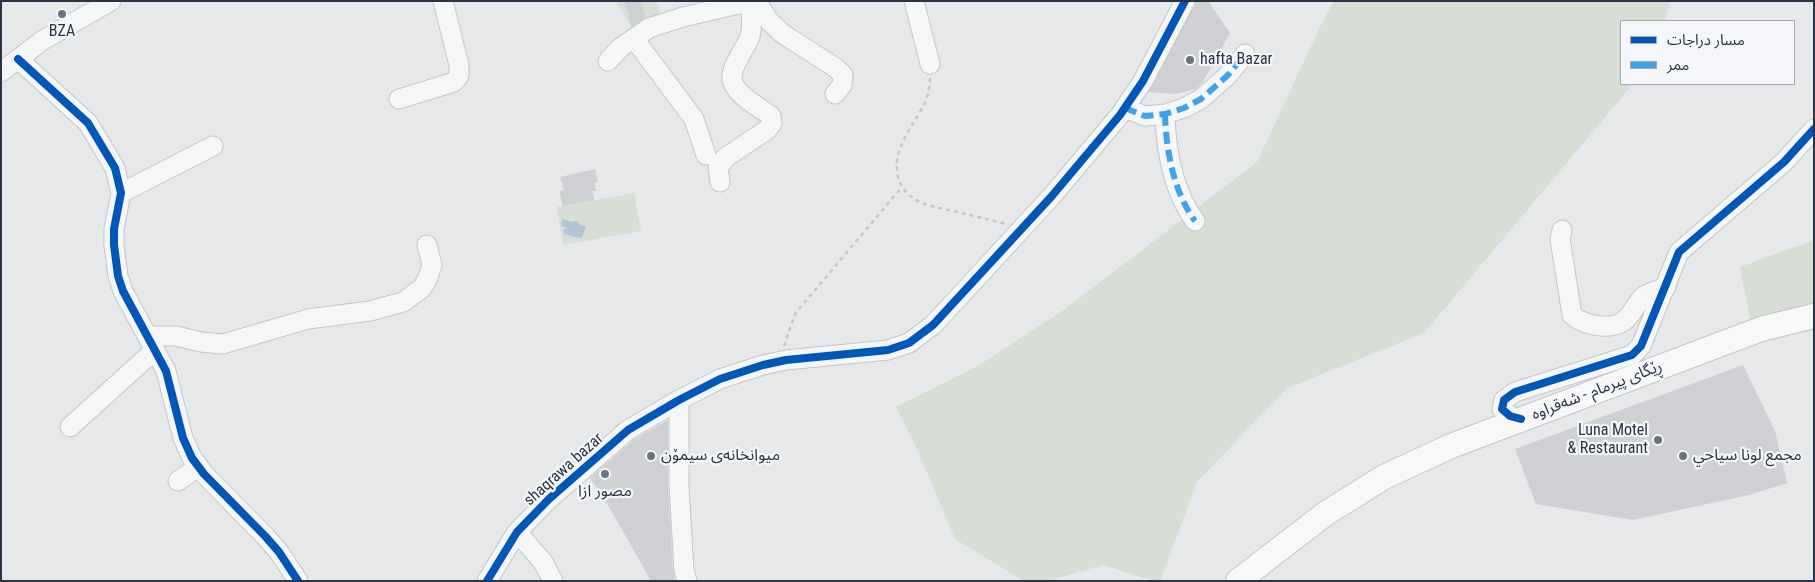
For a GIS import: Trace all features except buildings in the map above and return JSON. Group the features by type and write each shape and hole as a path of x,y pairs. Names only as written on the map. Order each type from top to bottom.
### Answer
{"main road":[{"name":"ڕێگای پیرمام - شەقراوە","path":"1238,581 1325,514 1384,477 1451,446 1761,330 1814,316"}],"street":[{"path":"1,72 58,30 112,1"},
{"path":"399,100 454,82 459,76 459,65 443,1"},
{"path":"756,1 770,22 783,34 836,68 843,75 842,84 835,94"},
{"path":"914,1 930,64"},
{"name":"shaqrawa bazar","path":"487,581 517,532 566,483 628,430 679,400 741,371 786,360 888,350 909,343 933,325 1070,175 1125,108 1142,81 1185,1"},
{"path":"608,61 620,48 635,40 649,28 666,22 750,2 753,18 750,38 732,72 732,82 740,92 771,116 772,123 768,129 724,158 718,168 720,182"},
{"path":"635,40 694,119 706,155"},
{"path":"1125,108 1144,116 1165,114 1201,99 1228,75 1245,54"},
{"path":"18,59 88,123 116,168 121,193 114,229 115,261 123,291 152,343 170,382 187,448 198,467 266,536 298,581"},
{"path":"1165,114 1166,133 1174,173 1187,210 1195,221"},
{"path":"1521,419 1510,416 1502,409 1504,400 1515,392 1632,354 1641,346 1679,252 1780,165 1814,129"},
{"path":"121,193 213,146"},
{"path":"1562,230 1560,240 1572,314 1580,321 1608,326 1619,324 1625,320 1645,295 1666,287"},
{"path":"70,427 152,343 176,336 201,342 223,344 308,319 370,311 404,302 422,288 426,280 432,265 427,245"},
{"path":"679,400 679,488 684,570 687,581"},
{"path":"178,481 198,467"},
{"path":"517,532 543,562 553,581"}],"path":[{"path":"930,64 930,90 917,119 902,143 896,160 901,188 911,197 924,204 1023,228"},
{"path":"786,360 784,345 795,314 901,188"}],"shaded area":[{"path":"616,1 657,1 661,21 633,30"},
{"path":"1334,1 1670,1 1665,20 1620,20 1620,85 1632,85 1424,333 1287,388 1197,482 1160,581 1103,565 1048,581 1024,581 955,539 917,449 896,407 978,366 1065,309 1257,162"},
{"path":"634,193 641,231 563,245 557,207"},
{"path":"1814,240 1814,305 1750,319 1740,267"}],"water":[{"path":"563,219 572,222 577,221 580,225 586,226 582,237 578,238 564,234 563,231 567,227 563,227 561,224"}],"marked path":[{"path":"1125,108 1145,116 1165,114 1184,108 1201,99 1228,75 1245,54"},
{"path":"1165,114 1172,169 1181,197 1195,221"}],"cycle path":[{"path":"487,581 517,532 549,499 628,430 679,400 720,379 763,365 786,360 888,350 909,343 933,325 1051,197 1120,115 1143,81 1185,1"},
{"path":"18,59 88,123 115,168 121,193 114,229 118,276 123,291 166,371 183,438 192,458 204,474 279,552 298,581"},
{"path":"1521,419 1510,416 1502,409 1504,400 1515,392 1632,355 1641,346 1679,252 1784,162 1814,129"}],"place":[{"name":"BZA","path":"62,14"},
{"name":"hafta Bazar","path":"1190,60"},
{"name":"Luna Motel & Restaurant","path":"1658,440"},
{"name":"میوانخانەی سیمۆن","path":"651,456"},
{"name":"مجمع لونا سياحي","path":"1683,456"},
{"name":"مصور ازا","path":"605,474"}]}
